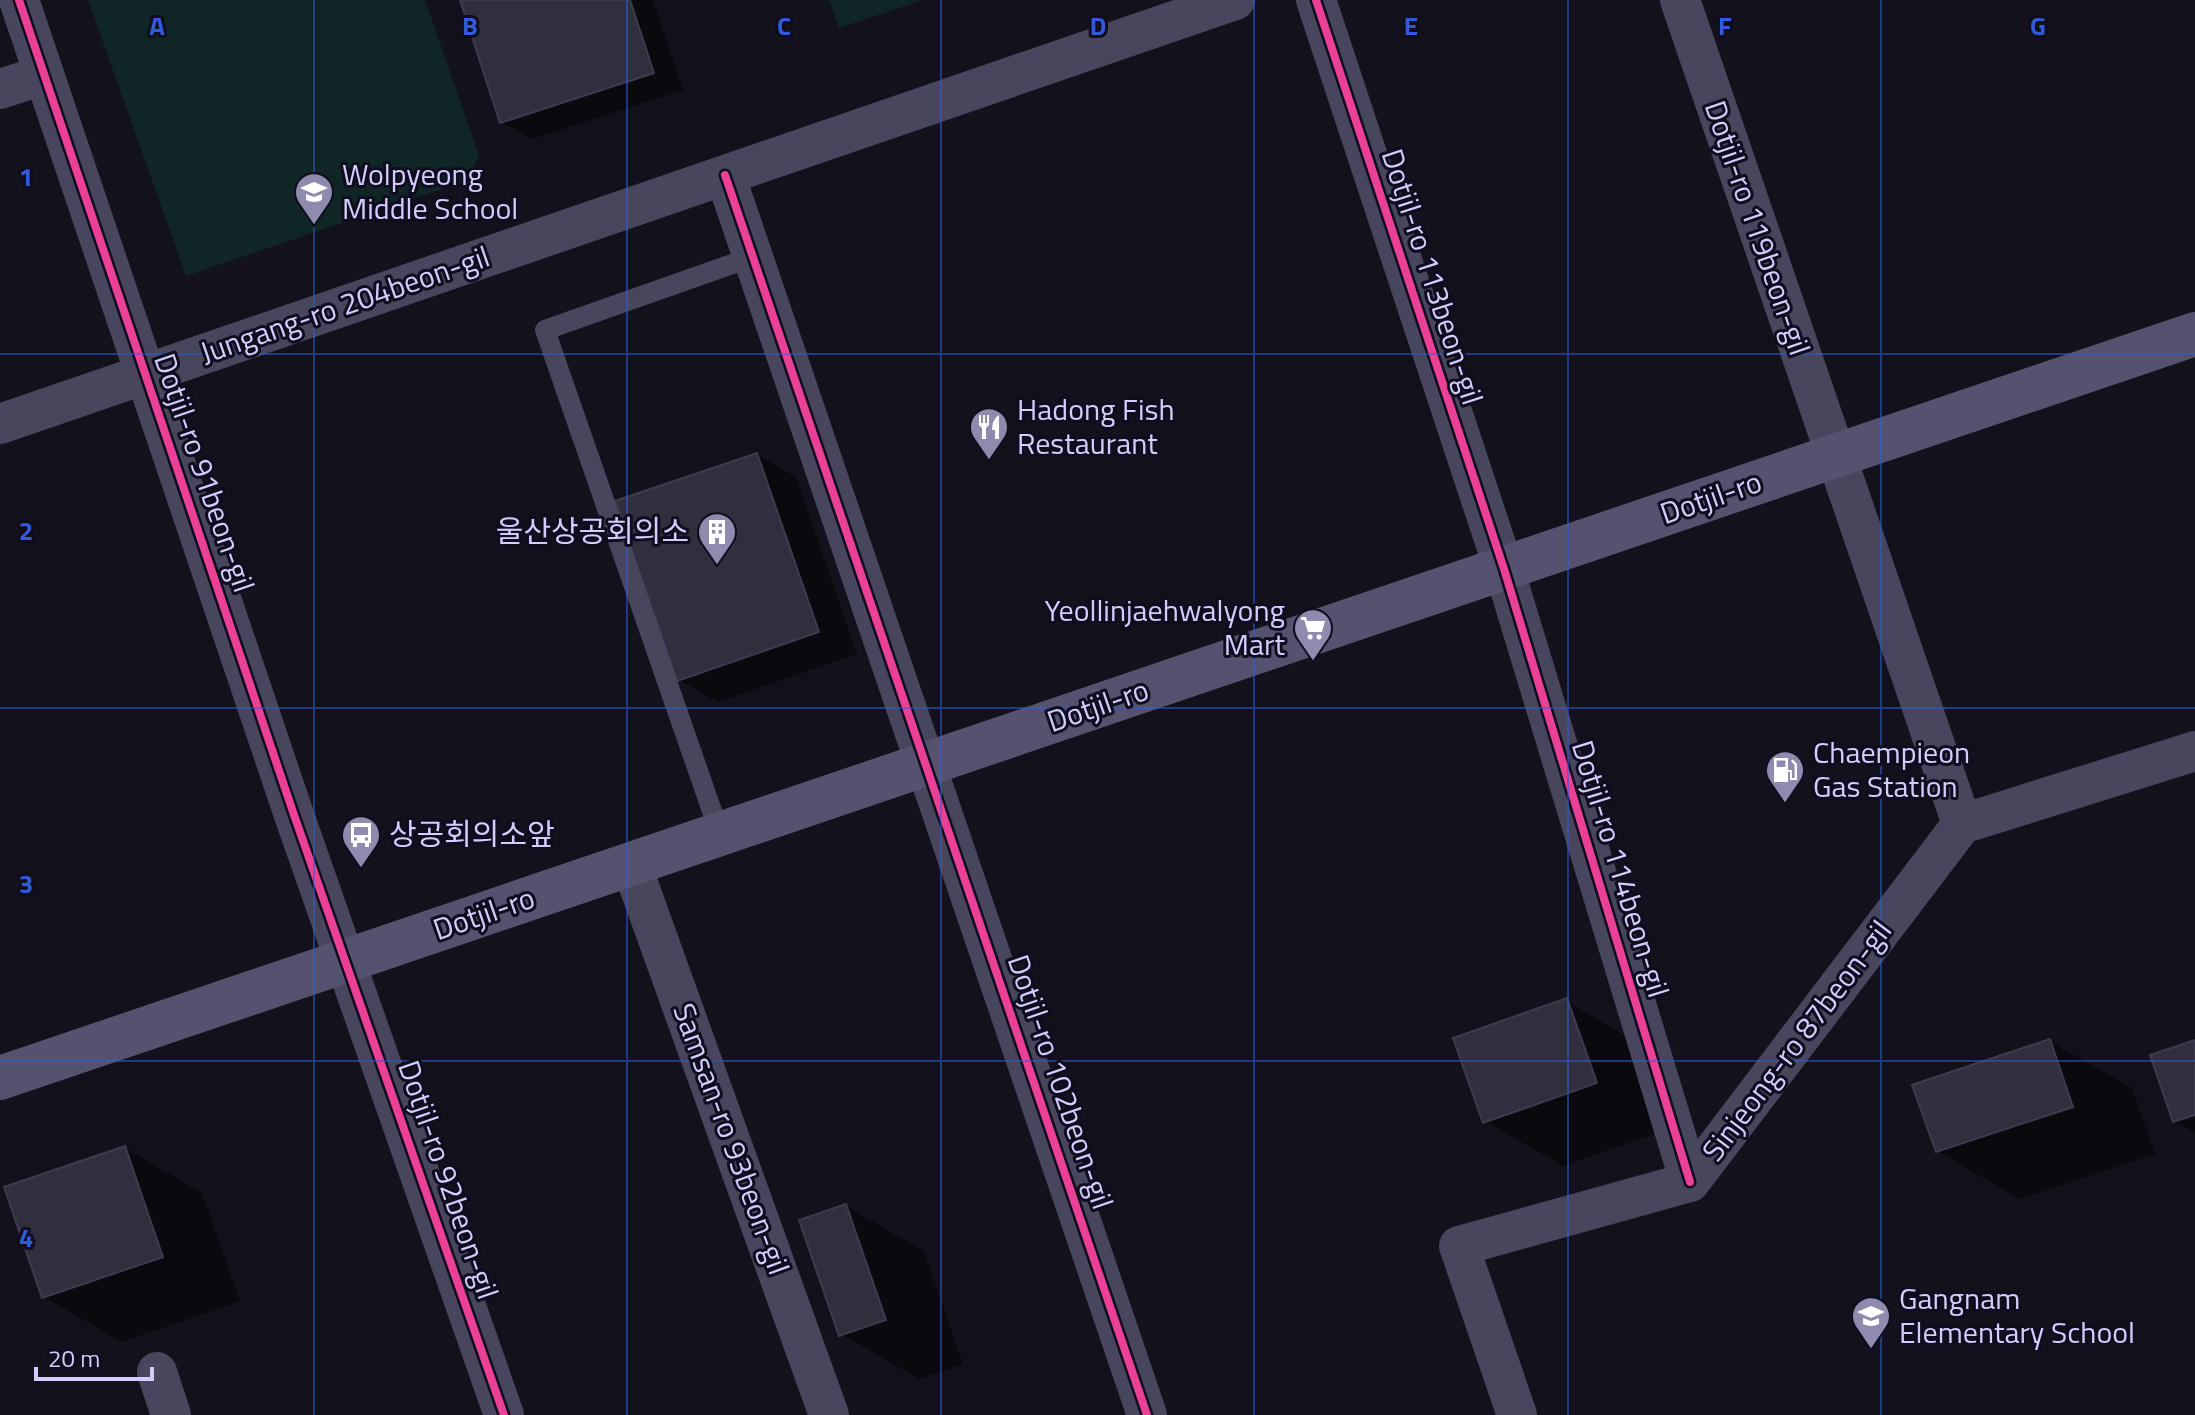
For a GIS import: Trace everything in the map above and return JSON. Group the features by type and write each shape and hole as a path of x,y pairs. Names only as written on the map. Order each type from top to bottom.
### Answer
{"main road":[{"name":"Dotjil-ro","path":"0,1078 2195,334"}],"street":[{"name":"Dotjil-ro 91beon-gil","path":"19,0 293,812 347,960"},
{"name":"Jungang-ro 204beon-gil","path":"0,424 1235,0"},
{"name":"Dotjil-ro 113beon-gil","path":"1316,0 1504,569"},
{"name":"Dotjil-ro 119beon-gil","path":"1680,0 1835,456"},
{"path":"0,89 44,75"},
{"name":"Dotjil-ro 102beon-gil","path":"725,175 928,764 1147,1415"},
{"path":"1835,456 1962,824 2195,751"},
{"name":"Dotjil-ro 114beon-gil","path":"1504,569 1690,1182"},
{"name":"Sinjeong-ro 87beon-gil","path":"1517,1415 1459,1246 1690,1182 1962,824"},
{"name":"Samsan-ro 93beon-gil","path":"631,864 829,1415"},
{"name":"Dotjil-ro 92beon-gil","path":"347,960 504,1415"},
{"path":"157,1372 171,1415"}],"lane":[{"path":"720,834 545,330 752,257"}],"green space":[{"path":"88,0 425,0 479,155 468,180 186,276"},
{"path":"829,0 923,0 839,28"}],"building":[{"path":"460,0 630,0 654,73 500,123"},
{"name":"울산상공회의소","path":"757,453 819,632 677,681 615,501"},
{"path":"1567,998 1597,1083 1483,1123 1453,1038"},
{"path":"2050,1039 2073,1107 1936,1152 1912,1085"},
{"path":"2195,1040 2195,1115 2173,1122 2150,1055"},
{"path":"125,1146 163,1257 42,1298 4,1187"},
{"path":"846,1204 886,1320 839,1336 799,1220"}],"cycle path":[{"path":"19,0 293,812 504,1415"},
{"path":"1316,0 1504,569 1690,1182"},
{"path":"725,175 1147,1415"}],"place":[{"name":"Wolpyeong Middle School","path":"314,226"},
{"name":"Hadong Fish Restaurant","path":"989,461"},
{"name":"울산상공회의소","path":"717,566"},
{"name":"Yeollinjaehwalyong Mart","path":"1313,662"},
{"name":"Chaempieon Gas Station","path":"1785,804"},
{"name":"상공회의소앞","path":"361,869"},
{"name":"Gangnam Elementary School","path":"1871,1350"}]}
